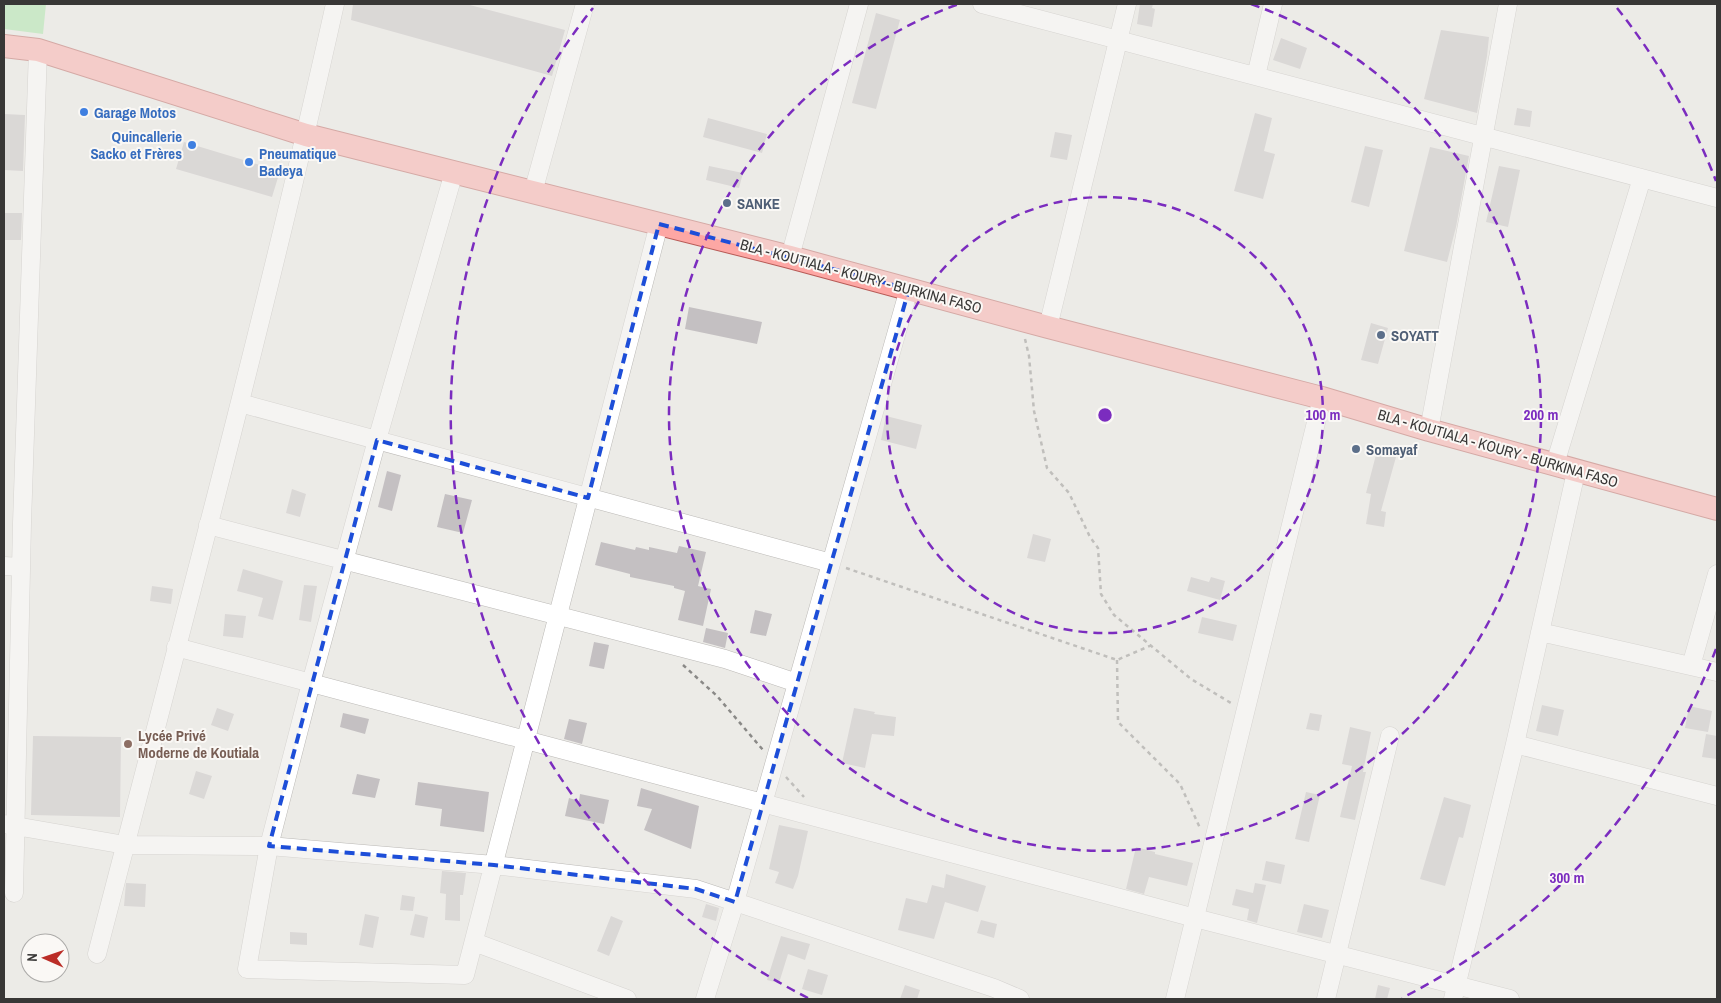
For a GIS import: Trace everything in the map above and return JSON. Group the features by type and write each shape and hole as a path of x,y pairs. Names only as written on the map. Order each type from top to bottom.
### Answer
{"main road":[{"name":"BLA - KOUTIALA - KOURY - BURKINA FASO","path":"4,46 38,50 306,135 790,257 1322,398 1429,430 1555,464 1576,472 1717,509"}],"street":[{"path":"97,954 240,403 306,135 335,4"},
{"path":"533,192 585,4"},
{"path":"790,257 859,4"},
{"path":"982,4 1717,198"},
{"path":"1048,326 1127,4"},
{"path":"1256,76 1273,4"},
{"path":"1429,430 1508,4"},
{"path":"14,893 10,826 21,567 38,50"},
{"path":"454,172 377,440 311,683 269,846 247,969 465,975 659,224"},
{"path":"1555,464 1642,178"},
{"path":"705,999 736,902 909,289"},
{"path":"1175,999 1322,398"},
{"path":"240,403 831,563"},
{"path":"1455,992 1515,744 1576,472"},
{"path":"208,525 558,615 725,660 797,683"},
{"path":"4,566 21,567"},
{"path":"1691,666 1717,574"},
{"path":"1540,632 1717,672"},
{"path":"176,648 1337,955 1455,992 1510,999"},
{"path":"1326,999 1390,736"},
{"path":"1515,744 1717,796"},
{"path":"10,826 125,845 269,846 494,865 696,889 994,988 1020,999"},
{"path":"474,942 627,999"}],"path":[{"path":"1021,319 1029,356 1034,412 1047,468 1069,493 1090,537 1098,548 1101,594 1114,615 1191,679 1246,711"},
{"path":"831,563 1118,660 1152,645"},
{"path":"1118,660 1118,722 1180,784 1200,828"},
{"path":"680,662 717,696 806,799"}],"highlighted area":[{"path":"659,224 909,289 735,902 696,889 494,865 269,846 377,440 588,498"}],"green space":[{"path":"4,4 46,4 43,34 4,29"}],"building":[{"path":"353,4 466,4 565,30 552,76 351,20"},
{"path":"1140,4 1153,4 1152,8 1155,9 1152,27 1137,24"},
{"path":"876,13 900,20 876,109 852,103"},
{"path":"1441,30 1489,37 1477,113 1424,99"},
{"path":"1281,38 1307,48 1300,69 1273,60"},
{"path":"1517,108 1532,111 1530,127 1514,125"},
{"path":"1255,113 1272,118 1264,151 1275,154 1263,199 1234,191"},
{"path":"4,114 25,115 23,171 4,170"},
{"path":"708,118 767,134 762,153 703,137"},
{"path":"1055,132 1072,135 1067,160 1050,157"},
{"path":"184,142 280,171 272,197 176,169"},
{"path":"1365,146 1383,150 1369,207 1351,202"},
{"path":"1430,147 1469,156 1456,227 1447,262 1404,251"},
{"path":"709,166 743,173 739,188 706,180"},
{"path":"1499,166 1520,170 1508,227 1486,222"},
{"path":"4,213 22,213 21,240 4,240"},
{"path":"689,307 762,322 757,344 685,329"},
{"path":"1371,323 1388,328 1378,364 1361,360"},
{"path":"886,416 922,425 916,449 881,440"},
{"path":"1377,451 1396,457 1381,511 1386,512 1384,527 1366,524 1371,494 1366,493"},
{"path":"387,471 401,475 392,511 378,507"},
{"path":"292,489 306,494 300,517 286,513"},
{"path":"445,494 472,500 463,533 437,527"},
{"path":"1033,534 1051,539 1045,562 1027,558"},
{"path":"601,542 635,550 636,547 649,550 649,547 677,553 679,546 706,552 698,586 711,589 703,626 678,620 685,591 674,588 674,586 630,577 630,574 595,565"},
{"path":"243,569 283,581 273,620 258,616 263,598 237,591"},
{"path":"1191,577 1209,582 1211,577 1225,581 1220,600 1187,591"},
{"path":"304,585 317,586 311,622 299,620"},
{"path":"152,586 173,589 171,604 150,601"},
{"path":"755,610 772,614 766,636 750,633"},
{"path":"225,614 246,616 243,638 223,636"},
{"path":"1202,617 1237,625 1233,641 1198,633"},
{"path":"706,628 728,633 725,648 703,642"},
{"path":"594,642 609,645 604,669 589,666"},
{"path":"1542,705 1564,710 1558,736 1536,731"},
{"path":"1689,706 1712,711 1708,732 1685,728"},
{"path":"217,708 234,714 228,731 211,725"},
{"path":"854,708 875,712 874,714 896,717 894,736 872,734 865,768 842,763"},
{"path":"343,713 369,719 365,734 340,727"},
{"path":"1310,713 1322,715 1319,731 1306,729"},
{"path":"569,719 587,723 582,744 564,739"},
{"path":"1350,727 1371,732 1363,772 1366,772 1355,820 1340,817 1352,766 1342,764"},
{"path":"1706,734 1717,736 1717,759 1702,757"},
{"path":"33,736 121,737 120,817 31,815"},
{"path":"196,771 212,776 204,799 189,794"},
{"path":"357,774 380,779 375,798 352,794"},
{"path":"418,782 489,792 484,832 440,826 442,809 415,805"},
{"path":"641,788 699,806 691,849 644,830 652,809 637,806"},
{"path":"1306,792 1320,795 1309,842 1295,839"},
{"path":"580,794 609,800 604,824 565,816 569,798 579,801"},
{"path":"1444,797 1471,805 1463,838 1459,837 1445,886 1420,879"},
{"path":"779,825 808,831 798,876 793,889 775,883 779,872 769,869"},
{"path":"1136,847 1155,852 1155,854 1193,863 1187,886 1149,877 1144,894 1126,889"},
{"path":"1266,861 1285,865 1281,884 1262,880"},
{"path":"442,871 466,873 463,895 460,895 460,921 445,920 446,894 440,893"},
{"path":"946,874 986,886 978,912 945,902 934,939 898,930 906,898 927,903 932,885 944,888"},
{"path":"126,883 146,884 145,907 124,906"},
{"path":"1255,883 1266,885 1257,923 1247,920 1249,909 1232,905 1236,889 1253,893"},
{"path":"402,895 415,897 413,911 400,910"},
{"path":"706,904 719,908 716,921 702,917"},
{"path":"1304,904 1329,910 1322,938 1297,932"},
{"path":"365,914 379,917 373,948 359,945"},
{"path":"415,914 428,917 424,938 410,935"},
{"path":"611,916 623,921 609,956 597,951"},
{"path":"981,920 997,924 994,938 977,933"},
{"path":"290,932 307,933 307,945 290,944"},
{"path":"781,936 810,944 805,960 788,954 779,983 767,980"},
{"path":"808,969 828,975 822,995 802,989"},
{"path":"905,985 920,990 917,999 900,999"},
{"path":"1378,985 1390,988 1387,999 1375,999"}],"place":[{"name":"Garage Motos","path":"84,112"},
{"name":"Quincallerie Sacko et Frères","path":"192,145"},
{"name":"Pneumatique Badeya","path":"249,162"},
{"name":"SANKE","path":"727,203"},
{"name":"SOYATT","path":"1381,335"},
{"name":"Somayaf","path":"1356,449"},
{"name":"Lycée Privé Moderne de Koutiala","path":"128,744"}]}
